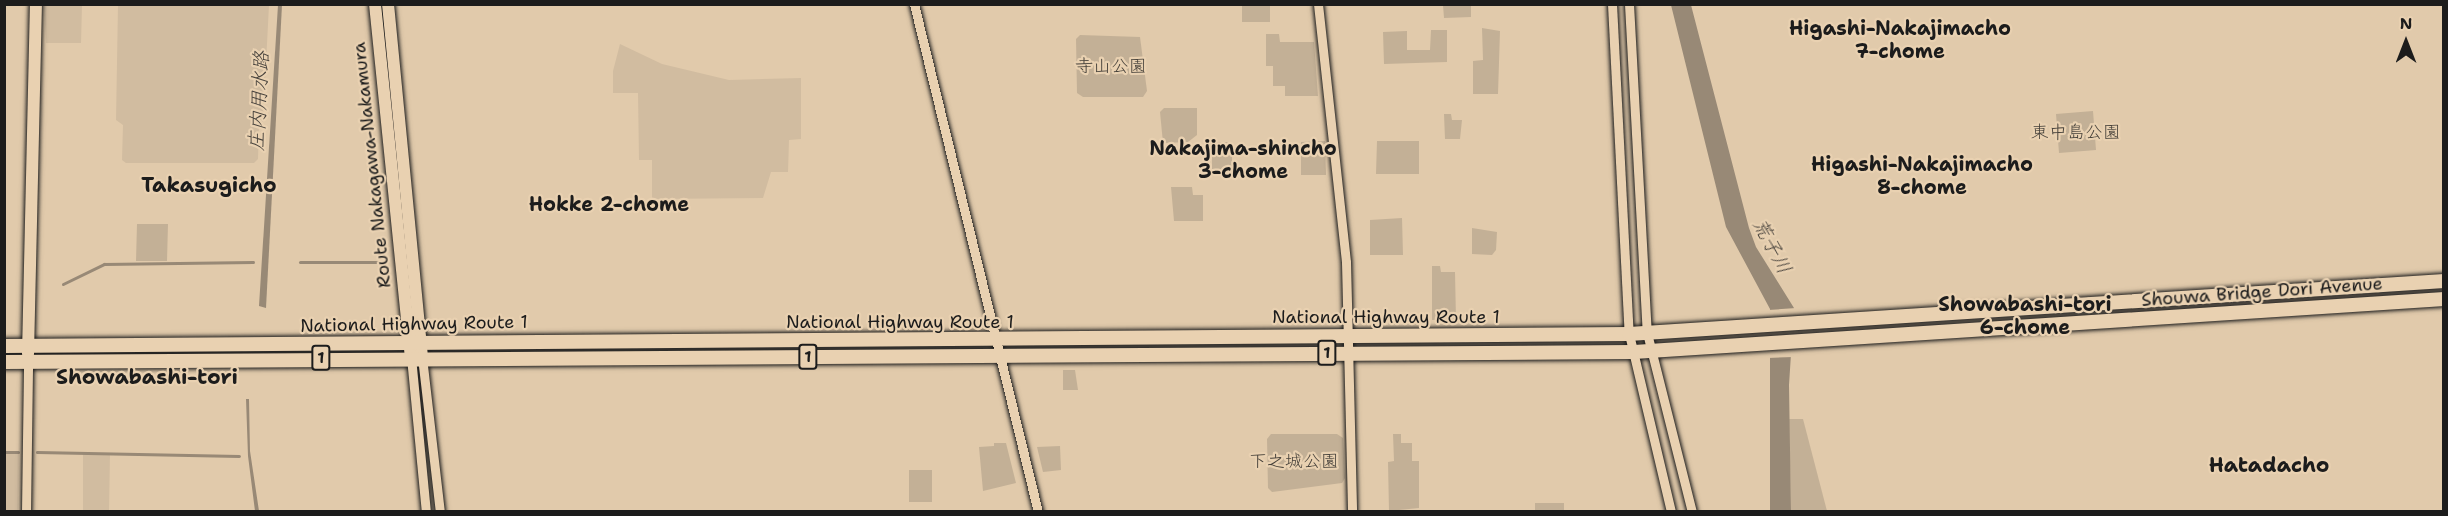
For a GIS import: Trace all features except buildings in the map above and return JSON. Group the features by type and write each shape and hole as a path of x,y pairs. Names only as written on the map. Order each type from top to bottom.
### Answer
{"highway":[{"name":"Shouwa Bridge Dori Avenue","path":"1796,322 2444,281"},
{"name":"Shouwa Bridge Dori Avenue","path":"1795,340 2444,299"},
{"name":"National Highway Route 1","path":"4,346 1629,334 1796,322"},
{"name":"National Highway Route 1","path":"4,362 416,357 1001,357 1634,352 1795,340"}],"main road":[{"path":"28,362 36,4"},
{"name":"Route Nakagawa-Nakamura","path":"375,4 415,342"},
{"name":"Route Nakagawa-Nakamura","path":"388,4 416,357"}],"street":[{"path":"914,4 1038,512"},
{"path":"1318,4 1346,262 1352,512"},
{"path":"1612,4 1629,334 1671,512"},
{"path":"1629,4 1647,333 1692,512"},
{"path":"416,357 426,512"},
{"path":"416,357 440,512"},
{"path":"26,512 28,362"}],"shaded area":[{"path":"44,5 82,5 81,43 46,43"},
{"path":"118,5 269,5 263,121 259,125 258,159 254,163 126,163 122,160 123,125 116,120"},
{"path":"278,5 282,5 266,308 259,306"},
{"path":"1671,5 1691,5 1749,228 1756,247 1794,308 1789,385 1791,511 1770,511 1770,309 1726,227"},
{"path":"620,44 662,64 729,80 801,78 801,139 789,140 788,172 771,172 763,198 652,199 652,160 639,160 638,93 613,93 613,71"},
{"path":"246,399 249,399 250,451 259,511 255,511 248,456"},
{"path":"5,453 19,453 18,511 5,511"},
{"path":"83,454 110,454 109,511 83,511"}],"green space":[{"path":"1242,5 1270,5 1270,22 1242,22"},
{"path":"1443,5 1471,5 1471,17 1444,18"},
{"path":"1482,28 1500,31 1498,94 1473,94 1473,61 1483,60"},
{"path":"1431,30 1447,30 1447,62 1384,64 1383,32 1407,31 1407,50 1430,50"},
{"path":"1266,34 1279,34 1280,42 1314,42 1318,96 1285,96 1285,86 1273,86 1273,66 1266,66"},
{"name":"寺山公園","path":"1080,35 1140,37 1147,91 1143,97 1083,97 1077,93 1076,39"},
{"path":"1164,108 1197,108 1197,135 1188,142 1163,143 1160,112"},
{"name":"東中島公園","path":"2093,111 2096,150 2059,153 2056,114"},
{"path":"1444,114 1451,114 1452,120 1462,120 1460,139 1445,139"},
{"path":"1325,141 1326,175 1301,175 1301,142"},
{"path":"1377,141 1419,141 1419,174 1376,174"},
{"path":"1212,142 1232,142 1232,176 1212,176"},
{"path":"1171,187 1192,187 1193,195 1203,195 1203,221 1174,221"},
{"path":"1402,218 1403,255 1370,255 1370,220"},
{"path":"137,224 168,224 167,261 136,261"},
{"path":"1472,228 1497,232 1496,250 1492,255 1472,254"},
{"path":"1432,266 1440,266 1441,272 1455,272 1456,320 1432,320"},
{"path":"1063,370 1075,370 1078,390 1063,390"},
{"path":"1789,419 1803,419 1827,511 1791,511"},
{"name":"下之城公園","path":"1271,434 1337,434 1343,438 1345,478 1342,483 1272,492 1268,488 1267,439"},
{"path":"1393,434 1401,434 1401,443 1412,443 1412,461 1419,461 1419,508 1389,511 1388,462 1394,461"},
{"path":"994,443 1006,443 1016,483 983,491 979,447 994,446"},
{"path":"1060,446 1061,470 1043,472 1037,447"},
{"path":"909,470 932,470 932,502 909,502"},
{"path":"1535,503 1564,503 1564,511 1535,511"}],"pier":[{"path":"1796,308 1793,357 1767,358 1768,310"}],"waterway":[{"path":"63,284 104,264 253,262"},
{"path":"300,262 383,262"},
{"path":"4,452 18,452"},
{"path":"37,452 239,456"}],"district":[{"name":"Higashi-Nakajimacho 7-chome","path":"1900,40"},
{"name":"Nakajima-shincho 3-chome","path":"1243,160"},
{"name":"Higashi-Nakajimacho 8-chome","path":"1922,176"},
{"name":"Takasugicho","path":"209,185"},
{"name":"Hokke 2-chome","path":"609,204"},
{"name":"Showabashi-tori 6-chome","path":"2025,316"},
{"name":"Showabashi-tori","path":"147,377"},
{"name":"Hatadacho","path":"2269,465"}],"water label":[{"name":"庄内用水路","path":"259,101"},
{"name":"荒子川","path":"1772,246"}]}
